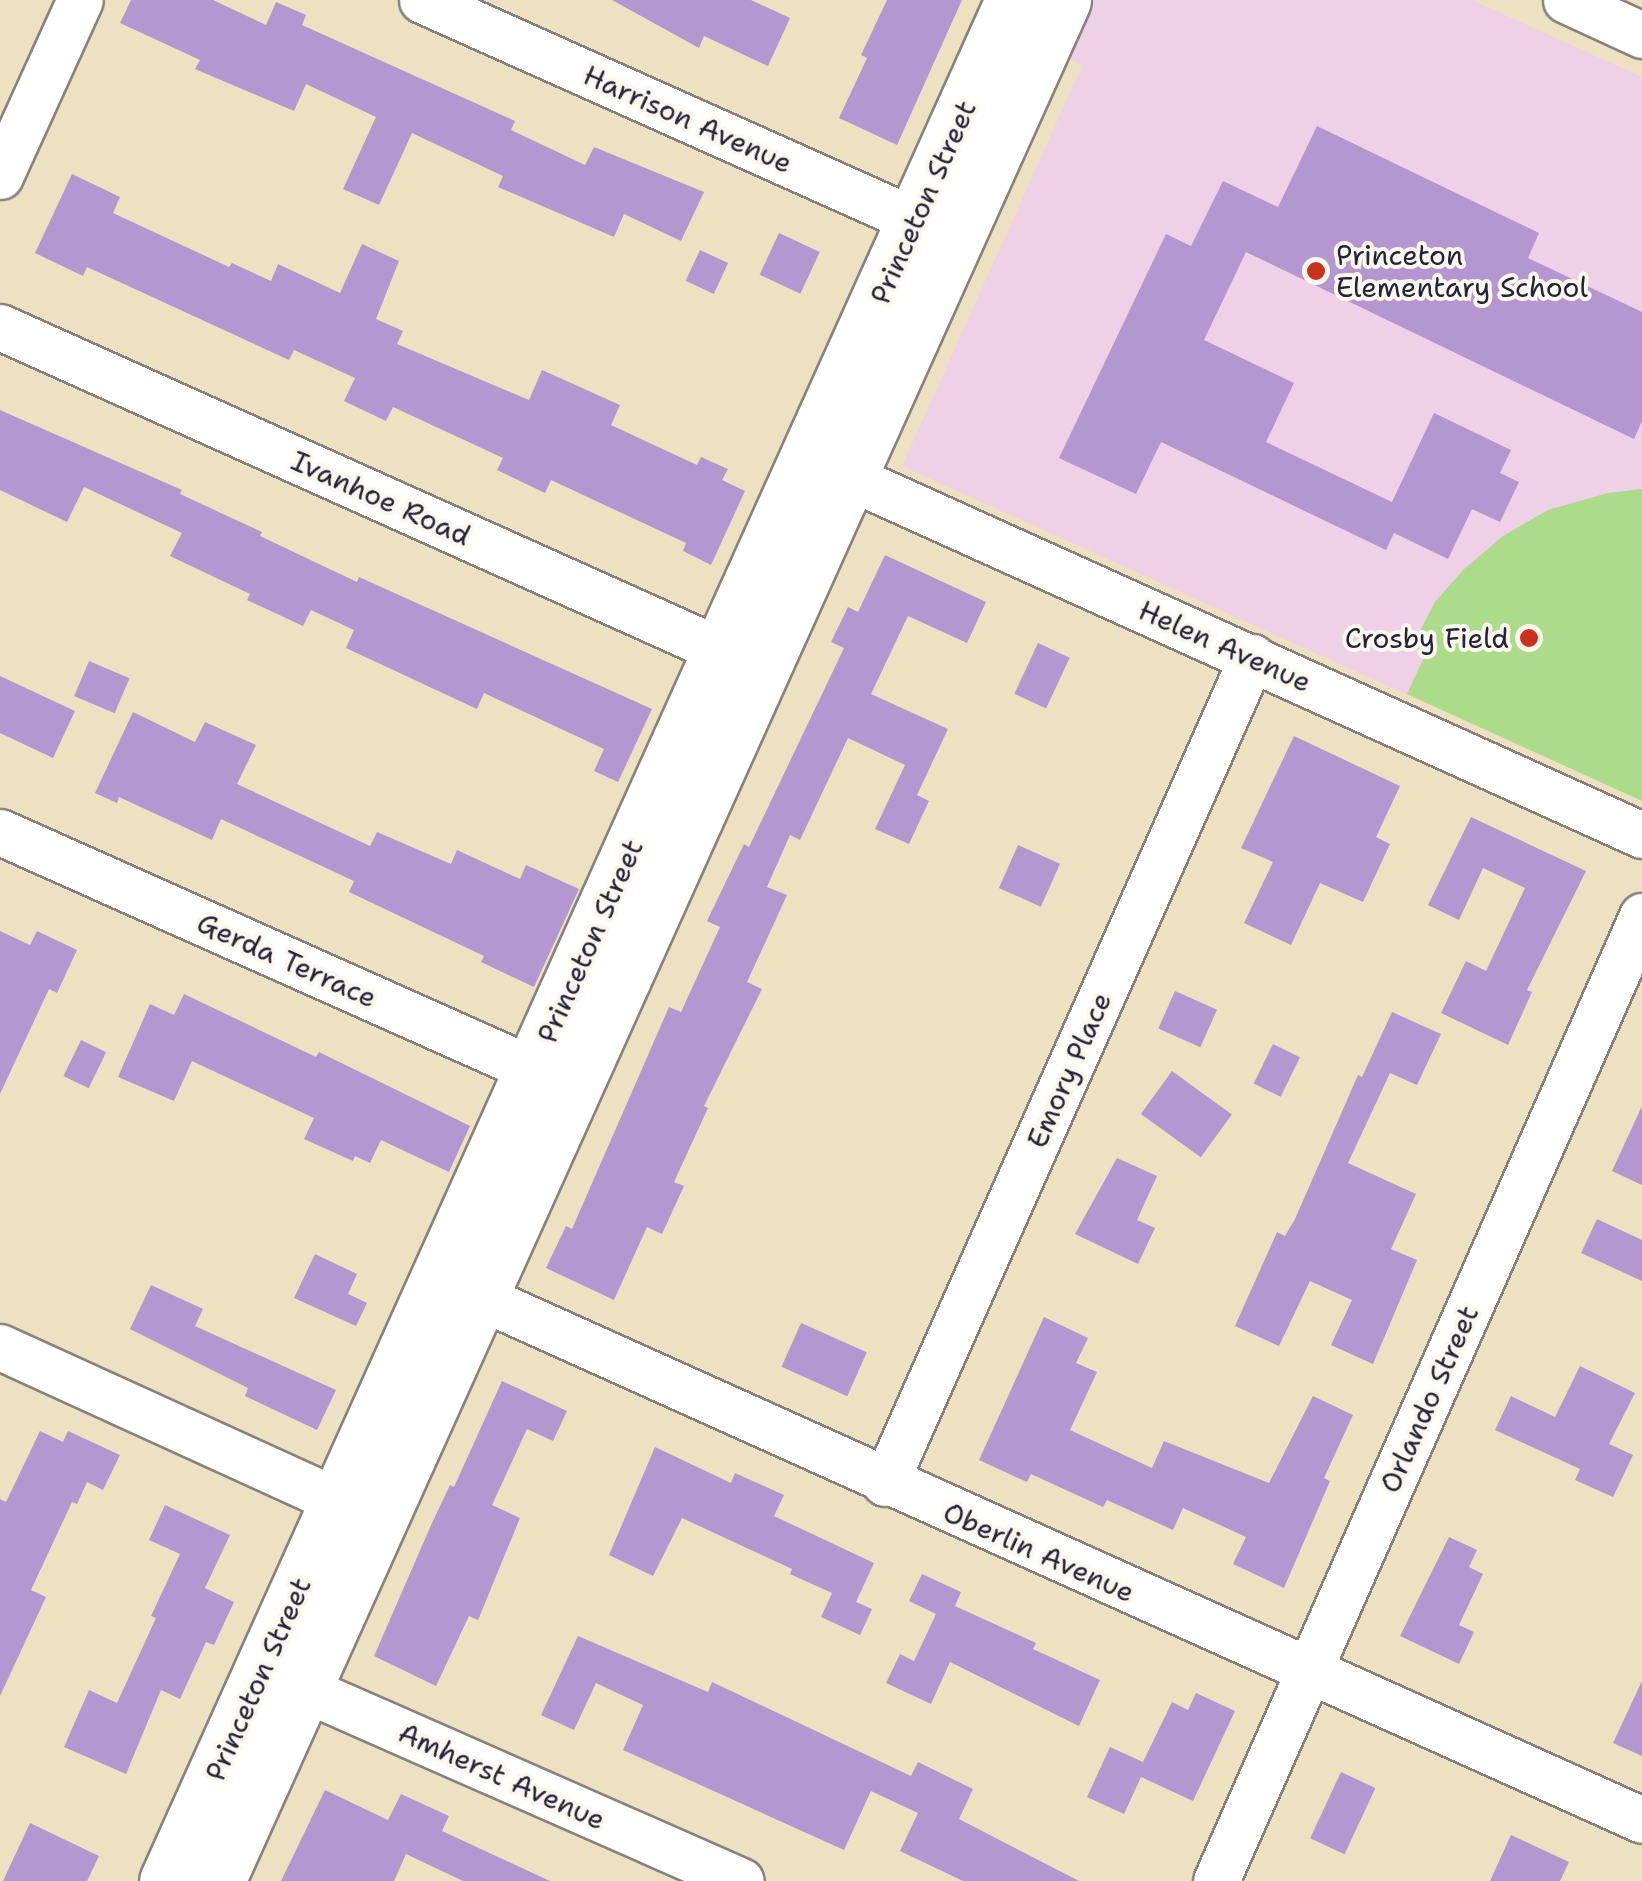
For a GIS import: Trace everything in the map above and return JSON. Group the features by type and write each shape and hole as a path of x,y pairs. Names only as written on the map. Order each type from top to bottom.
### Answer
{"main road":[{"name":"Princeton Street","path":"935,229 1013,0"},
{"name":"Princeton Street","path":"167,1881 283,1680 935,229 1062,0"},
{"name":"Princeton Street","path":"217,1881 283,1680"}],"street":[{"path":"0,176 80,0"},
{"name":"Harrison Avenue","path":"422,0 935,229"},
{"path":"1566,0 1642,35"},
{"name":"Ivanhoe Road","path":"0,326 741,660"},
{"name":"Helen Avenue","path":"828,468 1642,835"},
{"name":"Emory Place","path":"885,1483 1252,657"},
{"name":"Gerda Terrace","path":"0,832 553,1078"},
{"name":"Orlando Street","path":"1216,1881 1642,916"},
{"name":"Oberlin Avenue","path":"459,1288 885,1483 1642,1820"},
{"path":"0,1347 359,1510"},
{"name":"Amherst Avenue","path":"283,1680 741,1881"}],"shaded area":[{"name":"Princeton Elementary School","path":"1089,0 1472,0 1642,77 1642,801 902,466 1082,66 1064,56"}],"green space":[{"name":"Crosby Field","path":"1642,489 1642,801 1407,694 1425,655 1412,646 1435,602 1463,570 1503,536 1548,510 1608,493"}],"building":[{"path":"131,0 213,0 266,25 276,2 306,15 302,25 515,121 511,130 585,165 594,147 704,192 681,241 624,214 614,237 498,187 503,176 412,133 379,205 343,189 376,117 306,84 294,111 195,69 200,60 120,23"},
{"path":"612,0 751,0 790,18 768,66 704,36 699,48"},
{"path":"887,0 962,0 897,145 839,118 867,58 861,55"},
{"path":"1317,126 1539,233 1528,258 1642,312 1642,421 1634,439 1246,252 1204,340 1294,383 1266,442 1392,502 1434,413 1511,450 1500,473 1519,482 1500,522 1472,509 1448,559 1394,533 1386,550 1161,442 1136,494 1059,458 1166,234 1191,246 1223,181 1278,207"},
{"path":"72,174 120,197 113,213 229,267 232,263 271,281 278,264 340,293 362,244 399,261 376,319 403,331 397,344 529,400 542,370 620,405 611,425 697,465 701,457 728,469 722,480 745,491 711,565 683,551 686,543 551,480 545,493 497,470 503,458 393,407 386,421 344,401 355,378 294,350 289,360 87,267 83,276 35,253"},
{"path":"779,233 820,252 800,294 760,275"},
{"path":"700,250 728,263 714,294 686,281"},
{"path":"0,410 182,490 180,494 357,582 359,577 652,709 618,782 594,771 604,749 484,693 477,709 346,648 354,630 311,610 303,626 247,600 250,594 170,556 182,533 84,487 67,522 0,490"},
{"path":"885,555 986,602 967,643 908,616 871,694 948,729 917,795 929,801 909,844 875,829 905,765 848,738 800,840 790,835 767,887 787,895 747,982 762,989 704,1106 708,1108 674,1182 684,1186 662,1234 647,1227 614,1300 546,1268 566,1226 572,1229 669,1007 681,1012 720,927 707,921 744,844 749,847 844,648 831,642 848,607 858,612"},
{"path":"1038,643 1070,658 1046,709 1014,694"},
{"path":"89,661 130,678 115,713 74,696"},
{"path":"0,676 75,711 53,758 0,733"},
{"path":"133,712 195,742 205,722 256,745 237,784 370,846 377,832 451,864 457,850 520,879 526,865 579,889 534,987 481,962 484,956 349,892 354,881 221,819 212,840 119,797 117,803 95,793"},
{"path":"1294,736 1400,786 1376,837 1390,844 1363,902 1320,883 1291,945 1244,923 1273,862 1241,848"},
{"path":"1471,817 1586,871 1527,990 1532,992 1508,1045 1441,1013 1466,961 1486,971 1525,888 1483,868 1459,920 1428,905"},
{"path":"1018,845 1060,864 1041,907 999,888"},
{"path":"0,931 30,945 37,931 77,950 57,993 49,989 0,1094"},
{"path":"1175,991 1217,1010 1200,1047 1158,1028"},
{"path":"184,994 316,1057 319,1052 470,1126 449,1172 381,1140 370,1163 355,1156 353,1161 304,1139 314,1118 192,1061 174,1101 118,1077 150,1004 174,1015"},
{"path":"1392,1012 1441,1034 1417,1085 1390,1073 1348,1163 1416,1194 1391,1249 1417,1260 1373,1364 1331,1345 1352,1300 1310,1281 1279,1346 1235,1326 1277,1232 1285,1236 1295,1219 1358,1075 1362,1077"},
{"path":"81,1040 106,1052 89,1088 63,1076"},
{"path":"1273,1044 1300,1057 1281,1097 1254,1084"},
{"path":"1172,1071 1232,1114 1201,1157 1141,1114"},
{"path":"1642,1106 1642,1185 1612,1171"},
{"path":"1117,1158 1157,1176 1137,1220 1155,1228 1138,1264 1075,1234"},
{"path":"1597,1219 1642,1240 1642,1281 1581,1253"},
{"path":"315,1254 357,1274 348,1294 367,1303 356,1326 294,1298"},
{"path":"151,1285 203,1309 195,1326 336,1390 317,1430 245,1396 248,1388 130,1329"},
{"path":"1044,1317 1088,1338 1076,1363 1097,1372 1070,1430 1152,1468 1164,1441 1269,1483 1313,1396 1353,1415 1324,1478 1330,1481 1284,1588 1233,1564 1246,1537 1183,1508 1173,1530 1107,1500 1103,1507 1031,1474 1027,1482 979,1460"},
{"path":"801,1323 867,1352 847,1396 781,1367"},
{"path":"1580,1366 1635,1393 1609,1444 1633,1455 1613,1497 1575,1480 1580,1469 1495,1430 1511,1396 1555,1417"},
{"path":"502,1381 567,1411 553,1441 527,1429 492,1505 520,1518 478,1620 469,1616 436,1686 374,1656 432,1523 450,1485 454,1487"},
{"path":"40,1431 63,1442 68,1431 120,1455 103,1490 87,1482 77,1504 72,1502 31,1590 46,1597 0,1696 0,1499 6,1502"},
{"path":"655,1447 731,1483 735,1473 784,1495 774,1516 874,1563 856,1602 872,1609 860,1635 821,1617 832,1593 790,1574 792,1569 682,1518 653,1576 609,1555"},
{"path":"165,1505 230,1535 205,1588 234,1602 214,1645 206,1642 180,1699 161,1690 126,1774 64,1747 89,1690 117,1703 156,1618 151,1616 180,1554 149,1540"},
{"path":"1449,1537 1477,1550 1469,1567 1483,1574 1459,1625 1474,1632 1459,1664 1400,1636"},
{"path":"922,1574 961,1592 955,1606 1036,1643 1033,1649 1100,1680 1079,1726 950,1662 931,1704 886,1683 900,1654 914,1661 936,1614 909,1601"},
{"path":"578,1636 708,1692 712,1682 911,1776 918,1762 973,1789 959,1819 1079,1881 963,1881 900,1851 918,1813 871,1791 844,1850 623,1750 643,1705 596,1683 574,1730 541,1715"},
{"path":"1642,1681 1642,1756 1613,1743"},
{"path":"1196,1693 1235,1711 1193,1801 1141,1777 1124,1814 1087,1797 1110,1747 1143,1762 1172,1702 1188,1710"},
{"path":"1341,1772 1375,1788 1345,1854 1310,1838"},
{"path":"325,1790 388,1820 401,1794 449,1816 442,1831 550,1881 463,1881 406,1854 394,1881 281,1881"},
{"path":"30,1823 99,1856 87,1881 3,1881"},
{"path":"1511,1835 1569,1862 1560,1881 1490,1881"}],"place":[{"name":"Princeton Elementary School","path":"1316,271"},
{"name":"Crosby Field","path":"1529,638"}]}
